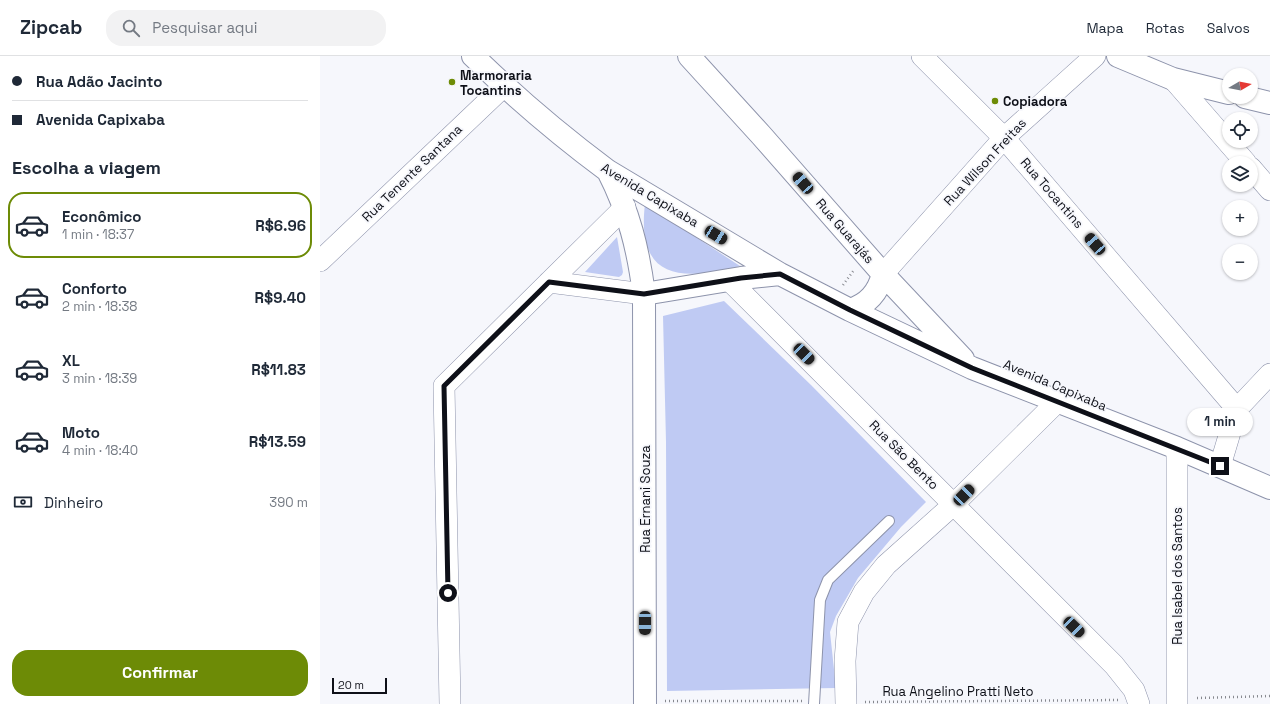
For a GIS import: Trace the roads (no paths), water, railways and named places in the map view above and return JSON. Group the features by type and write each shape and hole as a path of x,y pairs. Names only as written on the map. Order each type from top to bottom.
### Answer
{"main road":[{"name":"Avenida Capixaba","path":"473,56 504,86 608,171 780,274 850,310 972,368 1177,448 1270,488"},
{"name":"Rua Guarajás","path":"689,56 761,135 883,274 972,368"},
{"path":"1118,56 1173,79 1222,91"},
{"path":"1258,100 1270,103"},
{"name":"Rua Ernani Souza","path":"608,171 625,207 636,243 644,294 645,702"},
{"path":"639,261 652,275 660,280 668,284 686,287"},
{"path":"644,294 729,280 780,274"},
{"path":"850,310 868,302 880,285 883,274"}],"street":[{"name":"Rua Tocantins","path":"922,56 1004,138 1237,409"},
{"name":"Rua Wilson Freitas","path":"883,274 1004,138 1095,56"},
{"path":"1173,79 1240,156"},
{"name":"Rua Tenente Santana","path":"320,261 504,86"},
{"path":"1258,176 1270,190"},
{"path":"450,704 444,386 625,207"},
{"name":"Rua São Bento","path":"729,280 1114,665 1134,690 1139,702"},
{"path":"549,282 644,294"},
{"path":"1220,466 1237,409 1270,374"},
{"path":"846,703 845,661 848,622 864,592 886,564 953,505 1057,402"},
{"name":"Rua Isabel dos Santos","path":"1177,448 1177,701"}],"lane":[{"path":"814,703 820,600 828,580 889,521"}],"place":[{"name":"Marmoraria Tocantins","path":"452,82"},
{"name":"Copiadora","path":"995,101"}]}
